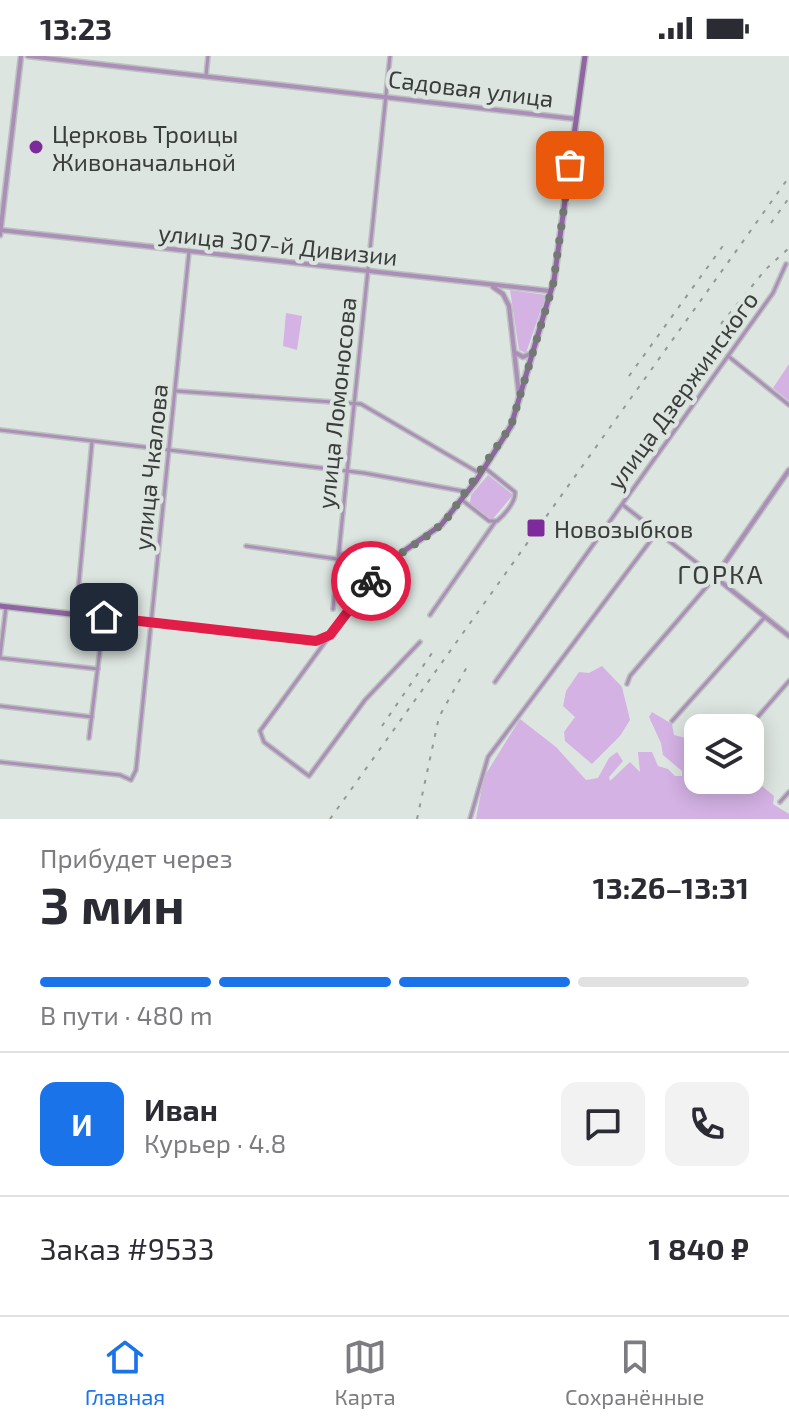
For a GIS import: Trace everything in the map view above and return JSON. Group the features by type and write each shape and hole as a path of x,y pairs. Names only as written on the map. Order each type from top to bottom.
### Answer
{"main road":[{"path":"3,606 310,641 330,635 387,563 433,532 462,500 511,426 552,292 585,56"}],"street":[{"path":"0,232 21,56"},
{"name":"Садовая улица","path":"28,56 576,119"},
{"path":"206,76 208,56"},
{"name":"улица Ломоносова","path":"333,609 390,56"},
{"name":"улица 307-й Дивизии","path":"0,232 552,292"},
{"name":"улица Чкалова","path":"0,762 120,775 131,780 138,759 153,623 189,252"},
{"name":"улица Дзержинского","path":"495,682 773,293 786,264"},
{"path":"487,285 501,291 508,301 515,350 517,407"},
{"path":"515,350 522,357 532,353"},
{"path":"728,356 789,405"},
{"path":"176,391 355,403 514,490 516,495 430,615"},
{"path":"0,430 347,471 468,492"},
{"path":"76,614 92,441"},
{"path":"627,684 630,676 715,577 789,470"},
{"path":"462,500 495,522"},
{"path":"622,505 789,636"},
{"path":"470,819 482,769 520,711 657,532"},
{"path":"246,546 339,557 373,554 387,563"},
{"path":"3,606 0,657 98,669"},
{"path":"89,738 104,617"},
{"path":"672,721 765,617"},
{"path":"330,635 260,731 264,742 309,776 365,700 420,642"},
{"path":"310,641 317,644 318,652"},
{"path":"760,714 789,681"},
{"path":"0,706 92,717"},
{"path":"780,802 789,792"}],"shaded area":[{"path":"510,290 546,295 526,353 519,350"},
{"path":"286,313 302,316 297,350 283,346"},
{"path":"789,364 789,401 773,388"},
{"path":"488,475 513,495 492,520 470,503 471,495"},
{"path":"602,666 622,687 630,720 620,736 592,764 565,741 564,732 575,717 563,706 566,691 579,672 589,673"},
{"path":"652,712 672,724 674,735 684,738 684,794 764,794 764,788 774,796 773,804 789,814 789,819 476,819 484,777 520,719 556,747 586,780 598,778 609,758 617,752 623,761 609,777 610,781 630,762 640,772 638,752 652,752 658,766 668,769 675,776 682,776 682,771 663,755 649,717"}],"railway":[{"path":"330,819 789,177"},
{"path":"771,223 789,198"},
{"path":"629,376 725,243"},
{"path":"721,324 766,269 789,248"},
{"path":"382,726 432,653"},
{"path":"417,819 439,717 468,665"}],"way so far":[{"path":"371,581 387,563 433,532 448,517 476,481 511,426 553,285 570,165"}],"place":[{"name":"Церковь Троицы Живоначальной","path":"36,147"},
{"name":"Новозыбков","path":"536,528"}],"district":[{"name":"ГОРКА","path":"721,573"}],"route":[{"path":"104,617 316,641 330,635 371,581"}]}
